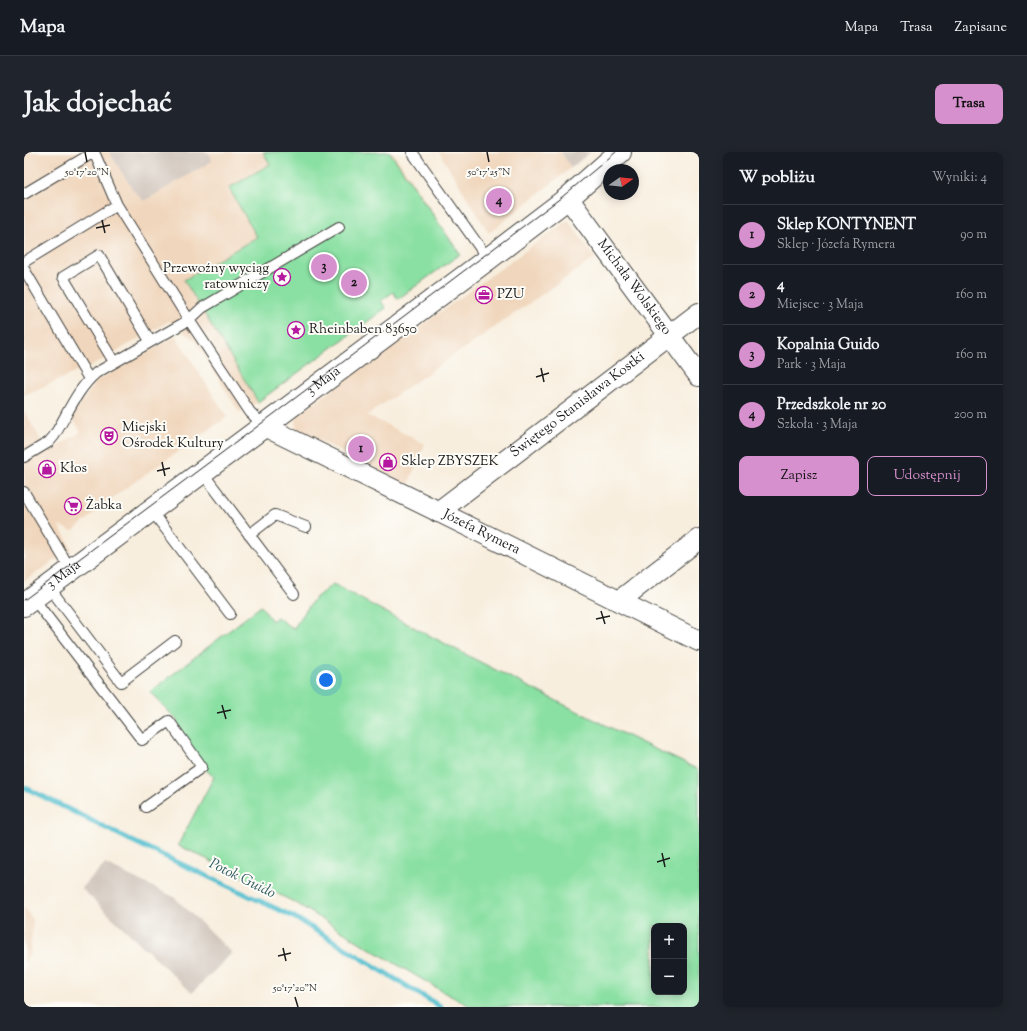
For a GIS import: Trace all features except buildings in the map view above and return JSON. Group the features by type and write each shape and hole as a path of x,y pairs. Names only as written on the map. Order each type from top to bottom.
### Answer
{"street":[{"name":"3 Maja","path":"36,597 568,198 616,153"},
{"name":"Michała Wolskiego","path":"568,198 668,336 699,376"},
{"name":"Świętego Stanisława Kostki","path":"438,512 699,313"},
{"name":"Józefa Rymera","path":"264,426 699,641"},
{"path":"619,601 699,538"}],"lane":[{"path":"24,194 94,152 117,205 189,320 250,412 264,426"},
{"path":"412,152 488,259"},
{"path":"24,262 117,205"},
{"path":"24,457 49,442 82,389 89,379 96,373 189,320 202,308 339,227"},
{"path":"114,362 63,277 99,255 150,341"},
{"path":"24,269 89,379"},
{"path":"202,472 294,594"},
{"path":"24,492 71,570"},
{"path":"152,510 230,614"},
{"path":"249,535 275,515 306,527"},
{"path":"36,597 121,682 174,641"},
{"path":"36,597 142,740 169,721 202,767 146,807"}],"shaded area":[{"path":"24,152 109,152 133,190 208,152 393,152 460,254 398,299 393,292 381,301 386,308 258,402 239,412 194,340 169,321 97,363 24,395"},
{"path":"109,152 208,152 212,161 144,201 133,190"},
{"path":"439,152 561,152 571,168 489,233"},
{"path":"561,152 590,152 571,168"},
{"path":"568,220 595,258 367,415 425,444 408,485 297,429 295,422 299,414"},
{"path":"176,336 227,417 119,493 73,531 59,526 72,549 24,581 24,411 48,452 81,432 72,418 95,382"},
{"path":"105,864 174,897 232,953 192,993 81,888"},
{"path":"24,907 33,920 30,955 24,963"}],"green space":[{"path":"263,152 390,152 460,254 398,299 393,292 381,301 386,308 258,402 184,280 257,237 229,188 270,164"},
{"path":"333,584 514,680 699,770 699,1007 472,1007 445,993 296,903 178,845 214,777 196,761 173,726 178,721 150,692 261,606 272,621 277,617 293,629 314,599"}],"waterway":[{"name":"Potok Guido","path":"24,787 130,840 294,917 441,1007"}],"tram line":[{"path":"24,600 562,197 616,152"}],"place":[{"name":"Przedszkole nr 20","path":"499,201"},
{"name":"Kopalnia Guido","path":"324,267"},
{"name":"Przewoźny wyciąg ratowniczy","path":"282,277"},
{"name":"4","path":"354,283"},
{"name":"PZU","path":"484,295"},
{"name":"Rheinbaben 83650","path":"296,330"},
{"name":"Miejski Ośrodek Kultury","path":"109,436"},
{"name":"Sklep KONTYNENT","path":"361,449"},
{"name":"Sklep ZBYSZEK","path":"388,462"},
{"name":"Kłos","path":"47,469"},
{"name":"Żabka","path":"73,506"}]}
